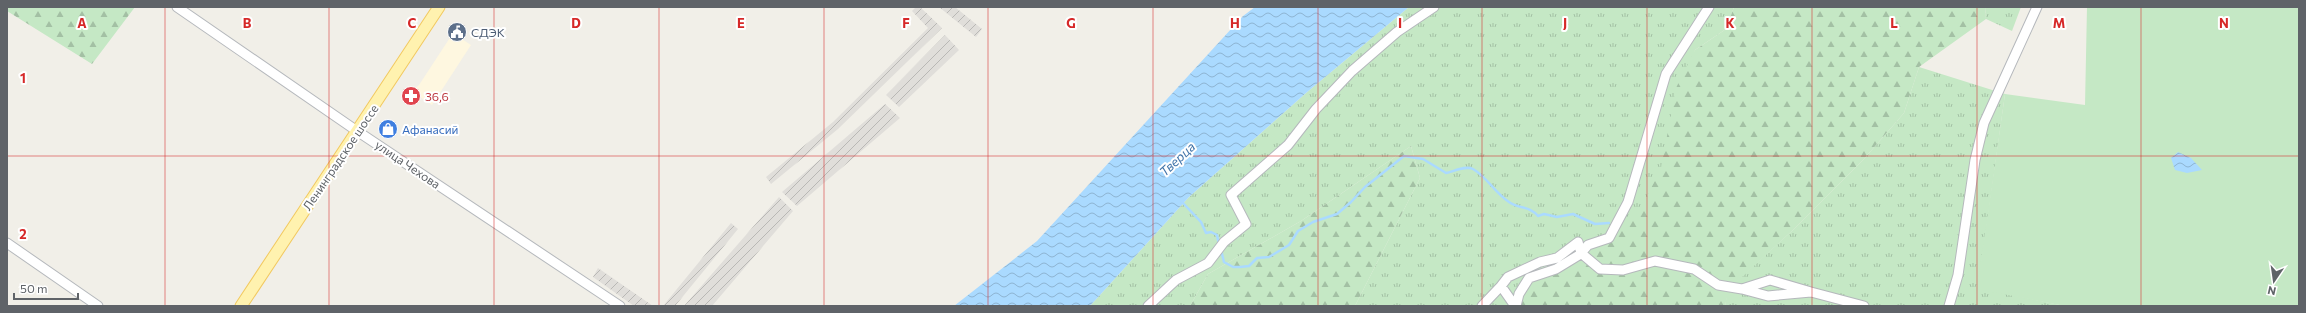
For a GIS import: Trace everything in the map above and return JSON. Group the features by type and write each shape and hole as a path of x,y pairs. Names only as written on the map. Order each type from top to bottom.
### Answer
{"main road":[{"name":"Ленинградское шоссе","path":"241,306 439,7"}],"street":[{"name":"улица Чехова","path":"177,7 357,131 620,306"},
{"path":"1148,306 1176,280 1208,263 1224,242 1246,224 1231,195 1288,146 1316,109 1352,71 1397,32 1434,7"},
{"path":"1516,306 1519,294 1529,278 1556,268 1581,253 1588,245 1609,238 1628,202 1666,74 1709,7"},
{"path":"1950,306 1958,275 1975,160 1984,123 2037,7"},
{"path":"1482,306 1508,277 1540,262 1557,258 1578,242 1581,253 1600,269 1623,270 1655,261 1694,269 1718,285 1742,289 1768,296 1811,292"},
{"path":"7,243 98,306"},
{"path":"1742,289 1770,280 1864,306"},
{"path":"1500,286 1516,306"}],"shaded area":[{"path":"916,7 920,7 942,28 838,129 771,184 766,177 833,122 928,28 912,11"},
{"path":"939,7 955,7 982,29 976,37"},
{"path":"453,33 471,45 432,105 411,91 419,85"},
{"path":"945,35 959,50 899,107 886,95"},
{"path":"885,104 900,118 797,206 782,192"},
{"path":"779,197 793,211 712,306 684,306"},
{"path":"731,223 738,229 675,306 663,306"},
{"path":"598,268 653,306 634,306 593,277"}],"green space":[{"path":"7,7 135,7 92,64 7,11"},
{"path":"1409,7 1734,7 1726,29 1695,50 1648,306 1355,306 1420,178 1411,146 1301,221 1208,274 1190,306 1090,306 1189,197 1306,93"},
{"path":"1734,7 1985,7 1986,19 1919,67 1904,113 1863,160 1793,230 1729,289 1725,306 1522,306 1521,295 1530,280 1593,246 1619,227 1634,209 1642,206 1661,168 1676,88 1695,50 1726,29"},
{"path":"1985,7 2021,7 2012,31 1986,19"},
{"path":"2087,7 2299,7 2299,306 2065,306 1977,289 2005,94 2085,105"},
{"path":"1919,67 2005,94 1978,288 2065,306 1725,306 1728,289 1793,230 1863,160 1904,113"},
{"path":"1411,146 1420,178 1355,306 1190,306 1208,274 1301,221"}],"water":[{"name":"Тверца","path":"1255,7 1409,7 1306,93 1189,197 1090,306 954,306 1037,241 1243,16"},
{"path":"2178,152 2191,158 2202,170 2187,173 2175,170 2171,158"}],"waterway":[{"path":"1221,250 1224,262 1233,267 1249,266 1257,258 1269,257 1289,245 1298,231 1313,222 1337,214 1365,187 1404,156 1423,159 1446,173 1463,168 1473,169 1483,176 1499,194 1509,202 1528,209 1538,216 1544,214 1557,217 1573,214 1595,224 1609,223"},
{"path":"1182,202 1201,222 1206,233 1211,232 1217,235 1219,245"}],"place":[{"name":"СДЭК","path":"457,32"},
{"name":"36,6","path":"411,96"},
{"name":"Афанасий","path":"388,129"}]}
